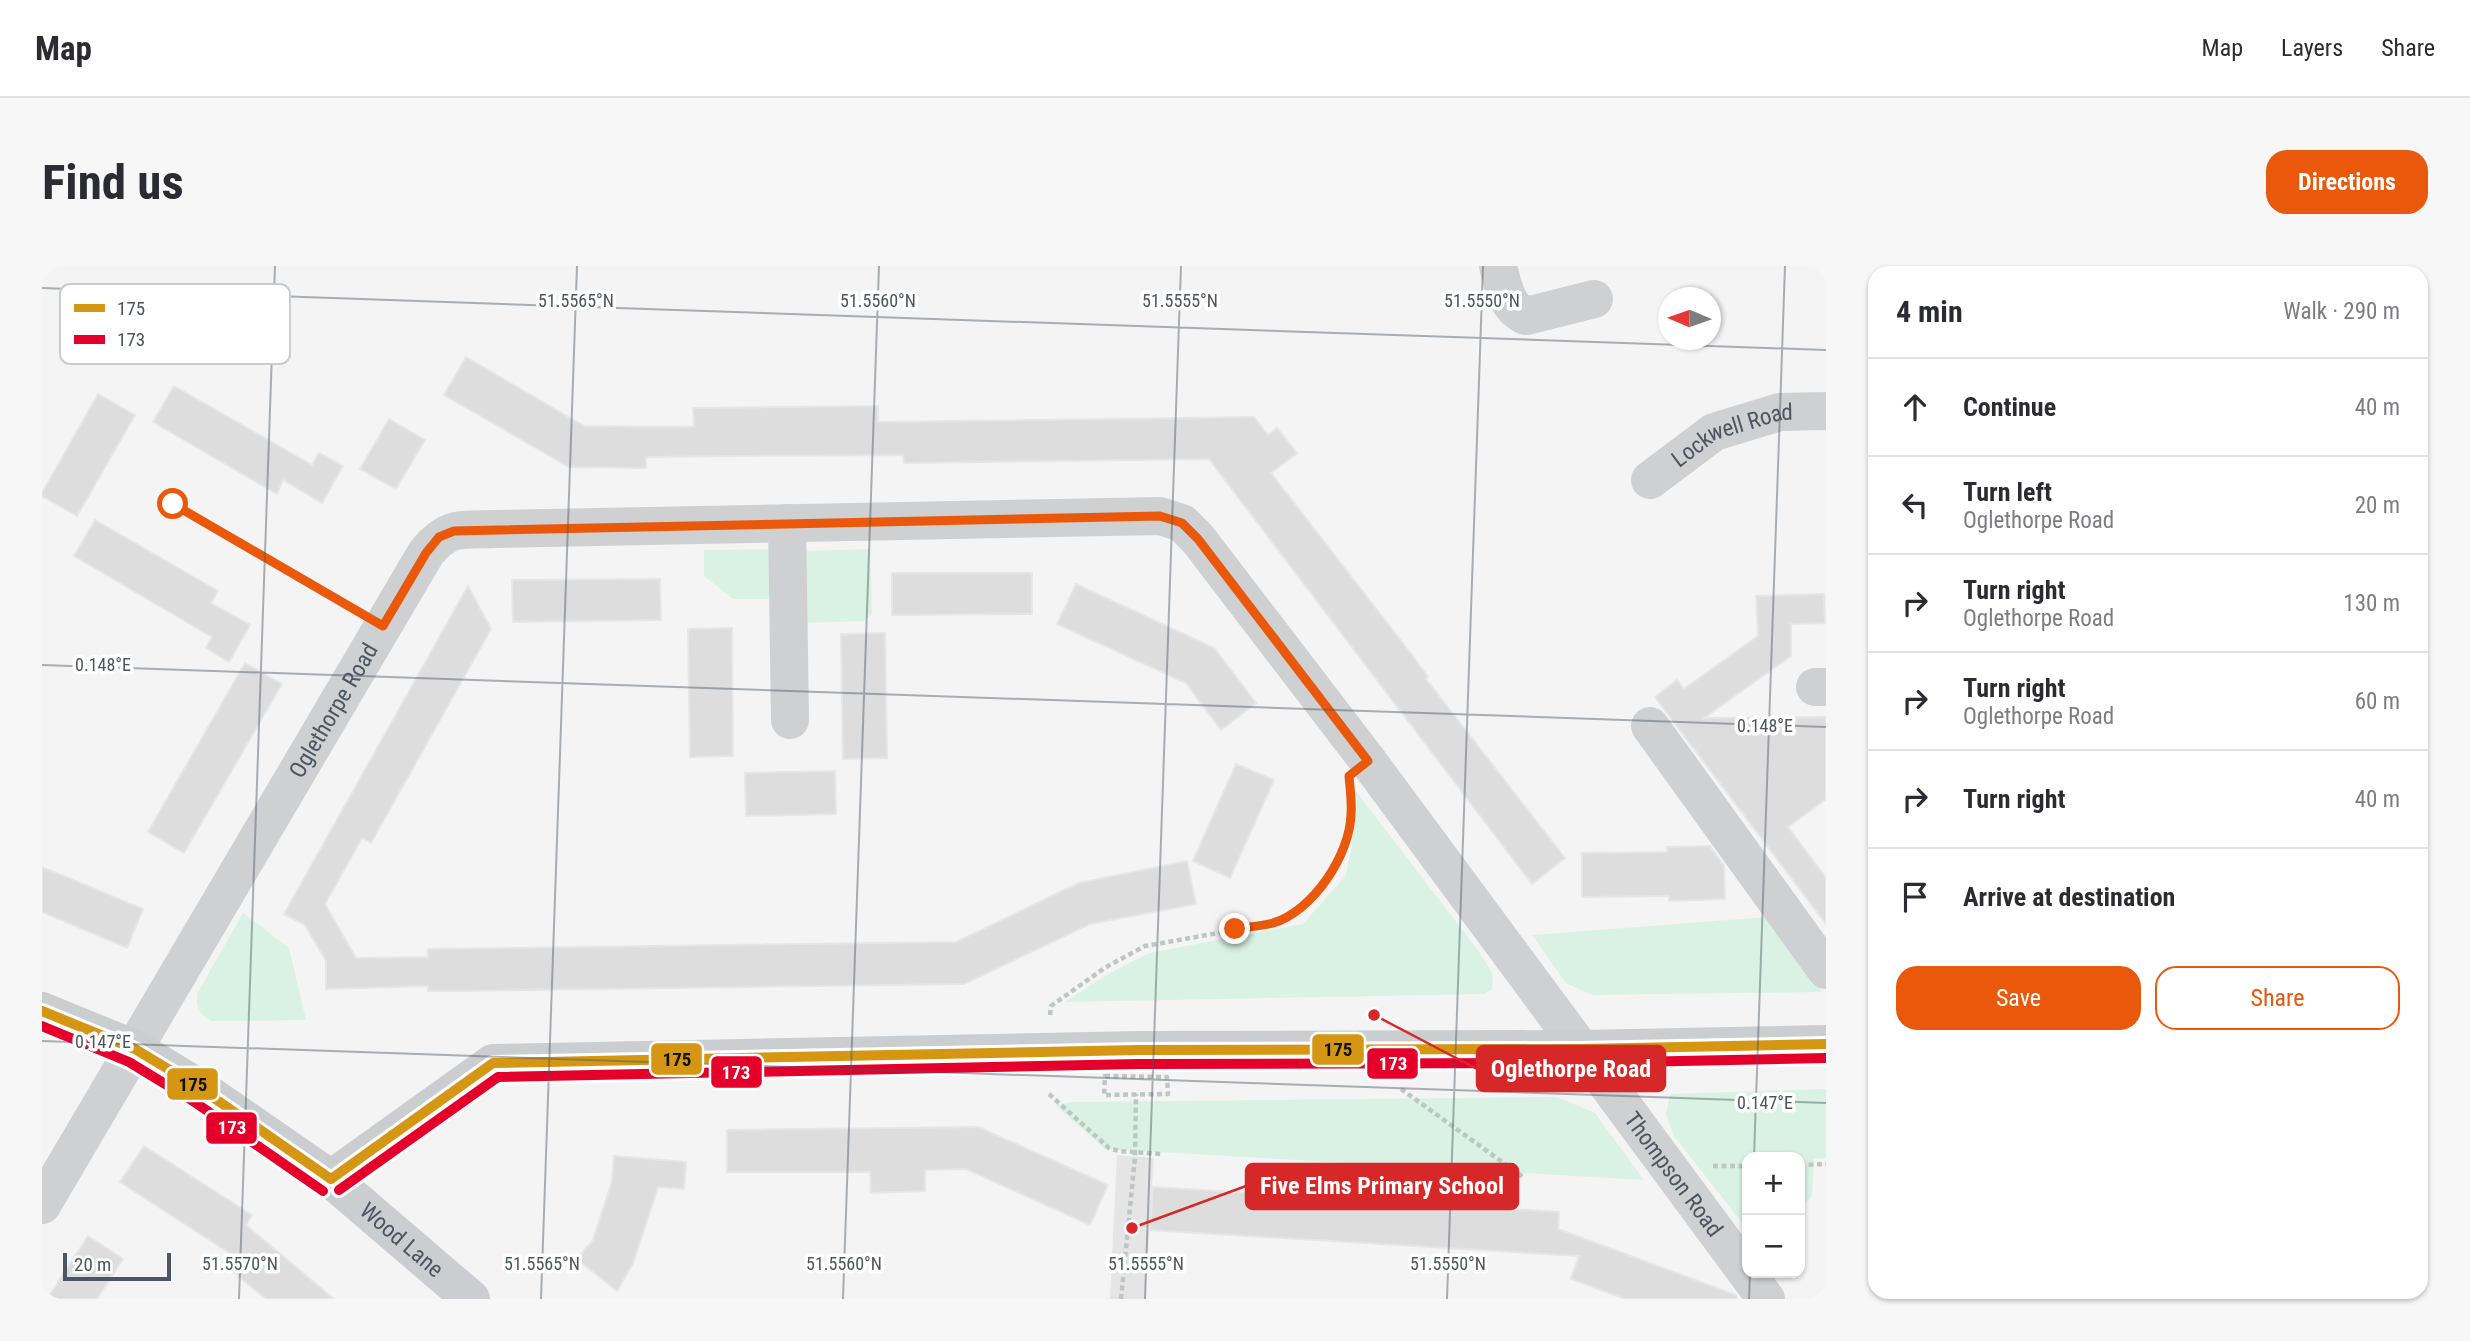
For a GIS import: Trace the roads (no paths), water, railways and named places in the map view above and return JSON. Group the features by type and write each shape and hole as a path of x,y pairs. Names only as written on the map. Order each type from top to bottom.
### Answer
{"main road":[{"name":"Wood Lane","path":"42,1011 135,1049 201,1089 331,1178 471,1299"},
{"path":"331,1178 493,1063 1138,1050 1581,1049 1826,1044"}],"street":[{"path":"1498,266 1506,296 1519,313 1526,316 1594,299"},
{"name":"Lockwell Road","path":"1650,481 1713,432 1780,412 1826,411"},
{"name":"Oglethorpe Road","path":"42,1205 426,553 439,537 454,531 1160,516 1182,523 1198,539 1368,761 1581,1049"},
{"path":"787,523 789,720"},
{"path":"1650,726 1826,970"},
{"name":"Thompson Road","path":"1581,1049 1766,1299"}],"place":[{"name":"Oglethorpe Road","path":"1374,1015"},
{"name":"Five Elms Primary School","path":"1132,1228"}]}
